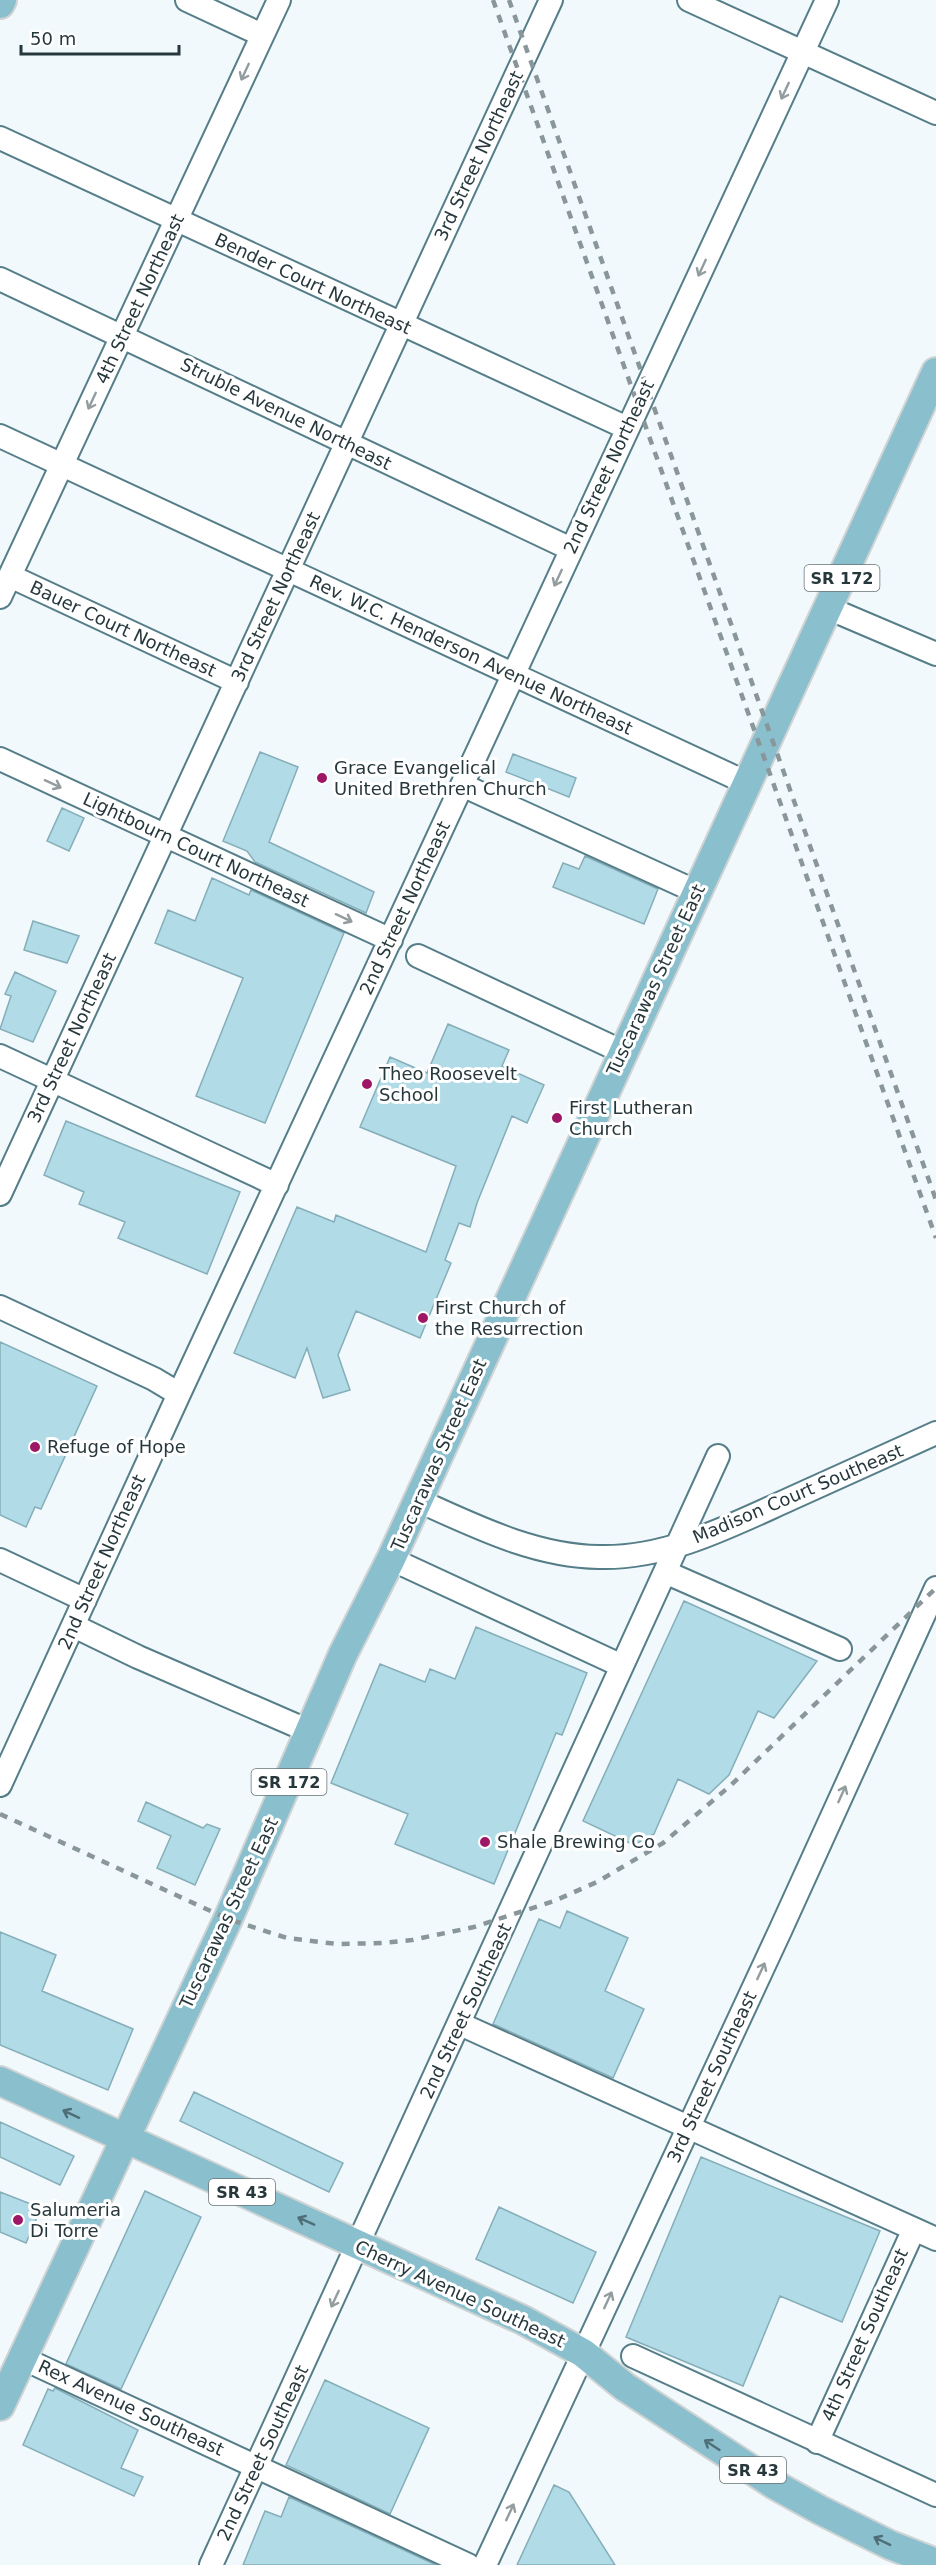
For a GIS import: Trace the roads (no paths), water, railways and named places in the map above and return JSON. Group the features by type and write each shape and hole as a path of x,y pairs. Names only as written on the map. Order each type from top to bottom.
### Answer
{"main road":[{"path":"0,4 2,0"},
{"name":"Tuscarawas Street East","path":"0,2406 228,1919 343,1654 392,1559 417,1500 936,372"},
{"name":"SR 43","path":"0,2081 124,2139"},
{"name":"Cherry Avenue Southeast","path":"124,2139 523,2320 583,2353 625,2387 775,2485 891,2545 936,2563"}],"street":[{"path":"187,0 262,35"},
{"name":"4th Street Northeast","path":"0,597 279,0"},
{"name":"3rd Street Northeast","path":"0,1194 551,0"},
{"path":"689,0 936,113"},
{"name":"2nd Street Northeast","path":"0,1785 179,1394 827,0"},
{"name":"Bender Court Northeast","path":"0,138 627,428"},
{"name":"Struble Avenue Northeast","path":"0,279 571,549"},
{"name":"Rev. W.C. Henderson Avenue Northeast","path":"0,436 747,783"},
{"name":"Bauer Court Northeast","path":"10,576 237,682"},
{"path":"828,608 936,654"},
{"name":"Lightbourn Court Northeast","path":"0,759 391,940"},
{"path":"462,785 697,892"},
{"path":"418,956 623,1052"},
{"path":"0,1056 277,1185"},
{"path":"0,1307 153,1379 179,1394"},
{"name":"Madison Court Southeast","path":"417,1500 508,1539 568,1554 599,1557 630,1556 677,1545 729,1527 936,1433"},
{"name":"2nd Street Southeast","path":"211,2565 359,2246 718,1456"},
{"path":"392,1559 622,1666"},
{"path":"0,1560 85,1600"},
{"path":"665,1572 840,1649"},
{"name":"3rd Street Southeast","path":"485,2565 936,1588"},
{"path":"74,1626 138,1657 311,1732"},
{"path":"460,2024 936,2239"},
{"name":"4th Street Southeast","path":"817,2442 914,2229"},
{"path":"633,2356 936,2495"},
{"name":"Rex Avenue Southeast","path":"21,2358 468,2565"}],"railway":[{"path":"493,0 936,1238"},
{"path":"509,0 936,1200"},
{"path":"0,1814 228,1919 287,1938 337,1944 383,1943 412,1940 474,1927 554,1901 597,1882 663,1843 730,1786 936,1588"}],"place":[{"name":"Grace Evangelical United Brethren Church","path":"322,778"},
{"name":"Theo Roosevelt School","path":"367,1084"},
{"name":"First Lutheran Church","path":"557,1118"},
{"name":"First Church of the Resurrection","path":"423,1318"},
{"name":"Refuge of Hope","path":"35,1447"},
{"name":"Shale Brewing Co","path":"485,1842"},
{"name":"Salumeria Di Torre","path":"18,2220"}]}
